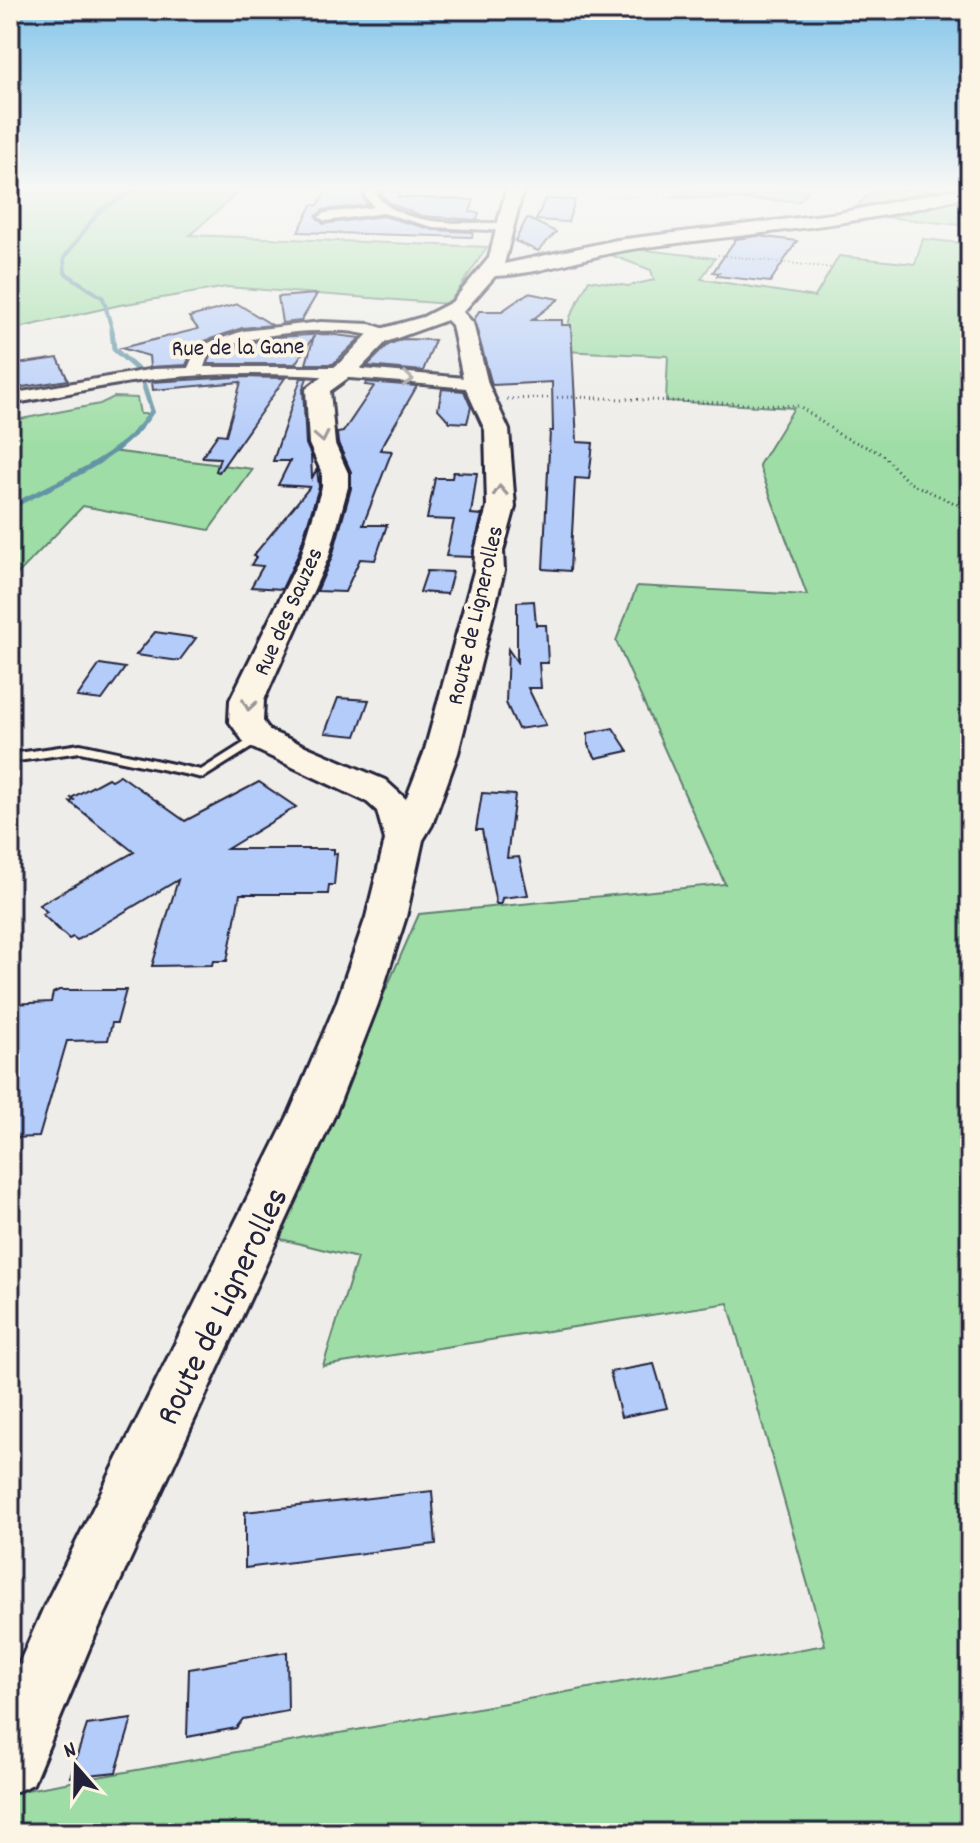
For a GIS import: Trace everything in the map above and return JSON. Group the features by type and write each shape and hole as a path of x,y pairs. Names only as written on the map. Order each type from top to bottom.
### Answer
{"street":[{"path":"451,312 485,276"},
{"name":"Rue de la Gane","path":"10,399 154,374 341,372 378,337 451,312"},
{"name":"Route de Lignerolles","path":"10,1761 66,1629 313,1112 357,1004 386,917 404,840 414,825 441,753 489,571 489,551 501,507 497,430 480,392 462,323 451,312"},
{"path":"194,372 202,350 214,344 291,328 368,326 390,333"},
{"path":"341,372 480,392"},
{"name":"Rue des Sauzes","path":"258,738 246,721 247,700 315,556 335,487 335,473 322,444 316,393 341,372"},
{"path":"258,738 372,788 388,799 398,811 404,840"},
{"path":"372,788 398,790 429,782"}],"lane":[{"path":"18,757 80,748 203,774 258,738"}],"path":[{"path":"480,392 799,406 840,435 882,454 908,482 970,510"},
{"path":"970,475 967,477 970,490"}],"green space":[{"path":"10,276 468,276 449,304 227,287 120,305 10,330"},
{"path":"653,276 703,276 701,279 815,297 827,276 970,276 970,1833 10,1833 10,1793 825,1645 728,1303 323,1366 357,1258 277,1238 419,914 725,884 616,641 637,586 807,595 759,465 794,408 666,401 668,356 563,351 570,317 589,280 628,286 654,280"},
{"path":"114,397 137,398 140,414 148,414 135,435 112,451 253,469 209,530 83,506 10,582 10,421 100,404"}],"building":[{"path":"717,276 774,276 770,282"},
{"path":"528,293 559,299 532,320 562,320 562,325 571,325 577,442 593,443 589,479 575,478 570,571 543,569 550,431 553,431 552,382 492,385 474,320 479,311 502,311"},
{"path":"317,294 301,321 282,323 278,297"},
{"path":"238,304 272,325 242,328 196,344 186,365 150,367 149,356 121,348 198,329 189,317"},
{"path":"327,334 360,338 333,364 306,364 314,336 295,364 208,364 211,355 242,345 275,337"},
{"path":"402,339 435,340 423,371 367,366 388,345"},
{"path":"58,358 68,380 16,388 10,365"},
{"path":"235,377 285,378 219,472 216,471 220,458 202,457 218,434 226,435 241,382 153,390 152,382"},
{"path":"301,378 307,378 303,389 306,444 311,455 312,478 317,469 319,487 298,555 282,589 251,587 263,566 251,565 256,557 253,556 310,487 278,485 290,461 273,461"},
{"path":"367,382 417,386 380,450 392,451 363,525 387,525 375,560 360,559 345,592 317,591 332,557 351,488 351,472 338,443 337,433 343,432 374,386 365,385"},
{"path":"442,389 464,391 471,407 467,423 450,422 438,409"},
{"path":"453,472 477,473 471,514 482,515 472,557 446,556 454,520 427,519 435,478 452,478"},
{"path":"427,571 453,572 447,594 420,592"},
{"path":"534,601 536,625 546,625 548,663 539,663 541,688 528,688 546,725 518,729 506,703 508,649 517,662 517,602"},
{"path":"155,632 196,638 179,661 136,655"},
{"path":"100,664 125,668 102,700 77,697"},
{"path":"338,698 369,700 356,736 325,733"},
{"path":"613,728 628,751 596,758 588,745 588,733"},
{"path":"120,775 185,821 259,782 296,807 227,849 334,849 334,854 337,853 334,885 329,885 328,894 240,894 227,961 213,961 212,965 152,966 178,880 77,940 73,937 69,939 42,914 47,912 39,905 134,852 70,802 74,800 71,798"},
{"path":"482,793 515,795 507,858 519,857 528,895 502,898 501,904 496,904 482,830 476,830"},
{"path":"59,990 126,990 117,1023 112,1023 108,1040 67,1041 39,1137 10,1138 10,1004 51,1002 53,993"},
{"path":"654,1364 667,1408 621,1417 610,1372"},
{"path":"432,1491 436,1544 245,1568 245,1512"},
{"path":"287,1652 288,1711 243,1719 236,1728 187,1737 189,1669"},
{"path":"132,1719 116,1772 70,1777 87,1725"}],"waterway":[{"path":"70,276 103,298 113,333"},
{"path":"112,331 114,349 139,371"},
{"path":"10,507 88,468 139,428 152,411 142,380"}]}
